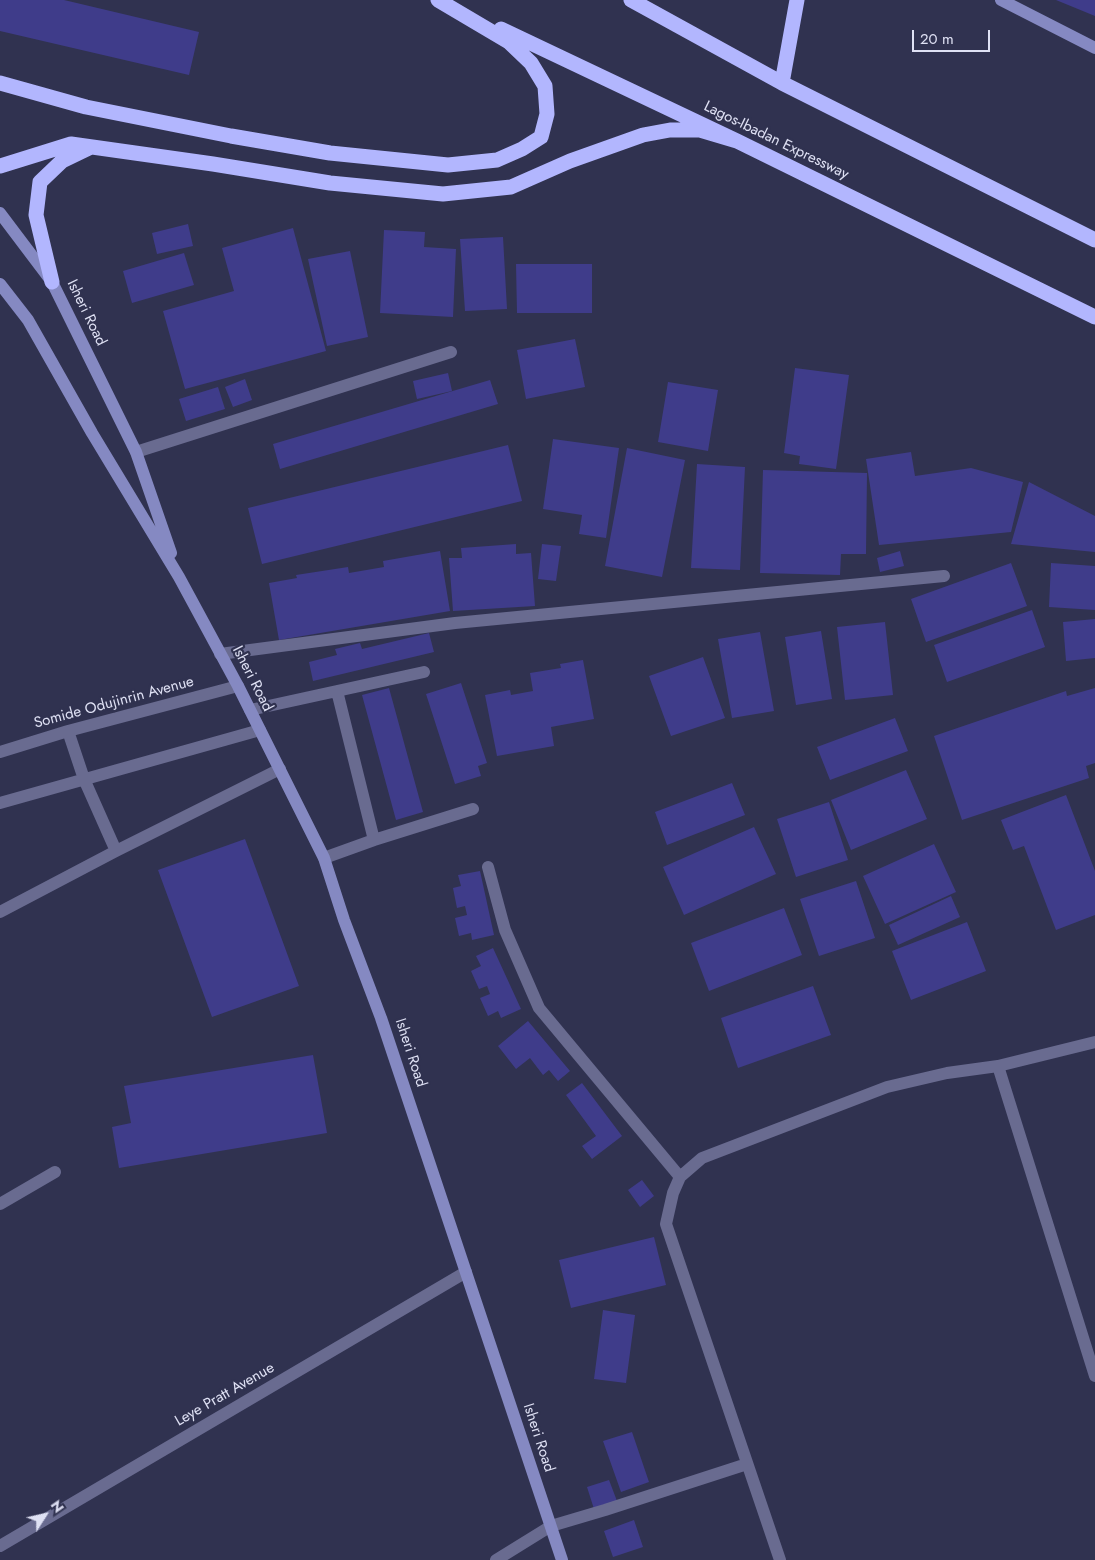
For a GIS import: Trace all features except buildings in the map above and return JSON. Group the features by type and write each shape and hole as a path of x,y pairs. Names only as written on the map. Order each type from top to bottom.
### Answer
{"highway":[{"path":"0,83 86,107 231,136 330,153 448,165 497,160 522,149 540,137 547,114 545,86 531,63 509,42 439,0"},
{"name":"Lagos-Ibadan Expressway","path":"439,0 737,141 1095,317"},
{"path":"631,0 782,83 1095,240"},
{"path":"782,83 797,0"},
{"path":"0,166 71,144 330,183 443,194 511,186 570,161 643,135 700,130 737,141"},
{"path":"52,282 36,215 40,182 62,161 91,147"}],"street":[{"path":"1000,0 1095,48"},
{"name":"Isheri Road","path":"0,213 52,282 136,452 179,577"},
{"name":"Isheri Road","path":"0,284 28,320 92,434 179,577 238,686 324,858 344,920 381,1018 562,1560"},
{"path":"136,452 451,352"},
{"path":"220,654 456,623 944,576"},
{"path":"250,710 424,672"},
{"name":"Somide Odujinrin Avenue","path":"0,752 68,731 238,686"},
{"path":"337,691 374,840"},
{"path":"0,803 260,730"},
{"path":"68,731 84,779 116,851"},
{"path":"0,912 116,851 280,769"},
{"path":"324,858 473,809"},
{"path":"488,867 505,930 539,1008 680,1177"},
{"path":"780,1560 666,1224 673,1193 680,1177 702,1158 887,1087 947,1073 998,1066 1095,1042"},
{"path":"998,1066 1095,1376"},
{"path":"0,1204 55,1172"},
{"name":"Leye Pratt Avenue","path":"0,1546 466,1272"},
{"path":"496,1560 550,1526 747,1464"}]}
